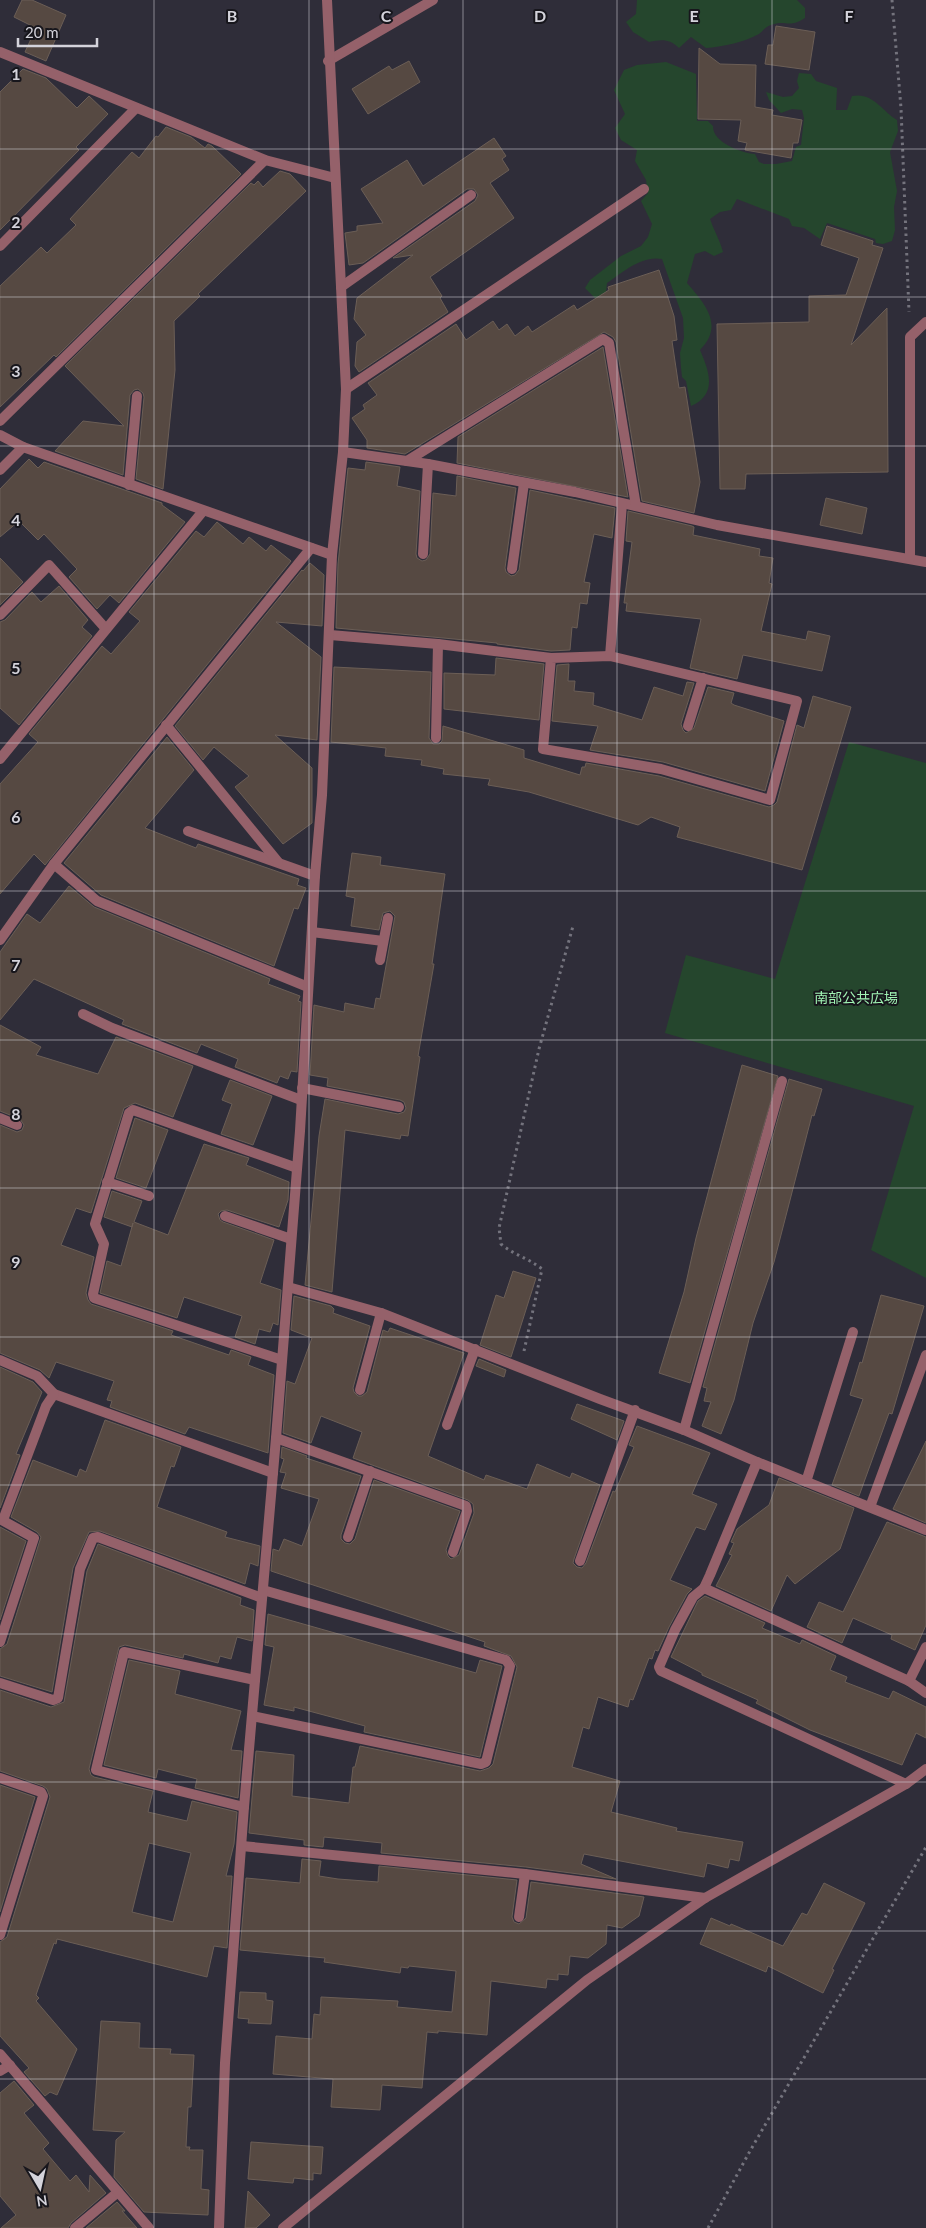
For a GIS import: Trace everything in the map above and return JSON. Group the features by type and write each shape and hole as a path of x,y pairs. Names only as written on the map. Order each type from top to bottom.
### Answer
{"street":[{"path":"219,2228 225,2063 244,1807 297,1168 315,876 322,795 332,555 343,452 346,389 326,0"},
{"path":"328,61 433,0"},
{"path":"0,53 265,160 335,178"},
{"path":"0,246 136,108"},
{"path":"0,422 265,160"},
{"path":"346,389 644,189"},
{"path":"341,287 471,196"},
{"path":"910,558 910,337 926,322"},
{"path":"407,461 603,339 609,343 636,506"},
{"path":"130,485 138,396"},
{"path":"0,435 23,447 332,555"},
{"path":"0,470 23,447"},
{"path":"343,452 428,464 575,492 717,525 926,562"},
{"path":"423,554 428,464"},
{"path":"512,569 524,483"},
{"path":"610,656 622,504"},
{"path":"0,759 203,511"},
{"path":"0,940 54,864 311,548"},
{"path":"0,616 49,565 106,630"},
{"path":"330,635 438,644 550,658 610,656 797,701 770,800 662,769 542,749 550,658"},
{"path":"436,738 438,644"},
{"path":"688,726 703,678"},
{"path":"166,724 278,862"},
{"path":"188,831 315,876"},
{"path":"54,864 97,901 308,987"},
{"path":"380,960 388,918"},
{"path":"312,932 383,941"},
{"path":"83,1014 112,1028 301,1100"},
{"path":"684,1430 782,1081"},
{"path":"302,1088 398,1106"},
{"path":"282,1360 94,1298 93,1294 104,1244 95,1224 106,1182 129,1113 133,1110 297,1168"},
{"path":"0,1118 17,1125"},
{"path":"106,1182 149,1196"},
{"path":"225,1216 291,1239"},
{"path":"288,1287 382,1313 600,1399 636,1410 757,1462 926,1530"},
{"path":"360,1390 382,1313"},
{"path":"806,1482 853,1332"},
{"path":"447,1425 475,1349"},
{"path":"870,1507 926,1355"},
{"path":"0,1360 37,1376 54,1394 273,1473"},
{"path":"0,1642 34,1538 2,1520 46,1406 54,1394"},
{"path":"580,1561 636,1410"},
{"path":"276,1438 466,1506 467,1510 452,1552"},
{"path":"757,1462 736,1516 704,1588 693,1597 675,1630 659,1667 661,1671 906,1784"},
{"path":"348,1537 370,1471"},
{"path":"0,1683 53,1700 58,1698 80,1569 94,1538 98,1537 262,1594 506,1660 510,1666 486,1762 482,1764 252,1716"},
{"path":"704,1588 909,1681 926,1693"},
{"path":"909,1681 926,1647"},
{"path":"244,1807 96,1770 124,1652 255,1680"},
{"path":"283,2228 587,1980 704,1898 906,1784 926,1769"},
{"path":"0,1778 41,1792 43,1796 0,1935"},
{"path":"242,1846 525,1874 704,1898"},
{"path":"519,1917 525,1874"},
{"path":"0,2054 149,2228"},
{"path":"0,2071 10,2066"},
{"path":"75,2228 118,2192"}],"path":[{"path":"892,0 901,108 910,337"},
{"path":"521,1367 542,1269 528,1258 513,1253 501,1244 498,1228 539,1049 573,926"},
{"path":"708,2228 750,2151 926,1846"}],"green space":[{"path":"637,0 797,0 805,8 805,18 795,23 776,23 766,27 753,37 733,44 706,48 691,37 679,48 666,40 649,42 633,32 626,22 636,14"},
{"path":"666,62 696,74 697,121 708,121 722,142 735,149 755,154 759,162 764,164 792,161 796,147 801,145 804,118 802,110 792,109 781,113 769,100 766,92 783,97 792,96 799,88 797,81 799,73 811,74 816,81 837,88 836,110 847,110 852,96 859,95 871,99 897,120 898,131 890,152 897,191 894,207 895,230 892,241 883,244 876,243 875,239 827,223 820,239 804,228 792,226 789,219 737,199 731,210 720,212 710,219 723,252 714,256 705,251 695,254 687,283 705,306 711,323 711,332 700,350 708,374 708,389 700,401 691,406 686,381 682,377 681,368 680,353 684,338 683,318 662,259 655,258 640,262 626,270 607,283 606,292 601,298 595,298 585,288 590,280 621,256 641,246 648,237 652,224 641,201 648,193 646,180 635,161 637,150 621,140 615,128 625,114 614,90 624,70 637,65"},
{"name":"南部公共広場","path":"849,742 926,763 926,1278 871,1250 914,1106 665,1033 686,955 775,979"}],"building":[{"path":"22,0 32,0 66,15 46,61 25,52 36,28 14,17"},
{"path":"776,26 815,32 809,70 765,64 768,45 773,45"},
{"path":"699,48 720,64 756,65 755,107 773,110 772,115 802,120 798,143 793,143 791,158 745,150 747,143 738,141 741,120 698,119"},
{"path":"409,61 420,82 368,114 352,89 389,66 392,70"},
{"path":"23,69 46,78 77,108 89,96 108,114 76,147 79,150 0,230 0,92"},
{"path":"166,127 191,137 205,148 208,144 212,146 241,174 56,357 54,355 0,407 0,286 41,247 47,253 76,225 70,219 132,152 139,158 156,136 158,137"},
{"path":"494,138 506,156 502,159 509,170 490,183 514,218 430,277 442,296 440,298 448,312 359,372 355,366 357,342 366,335 354,319 357,298 413,255 393,258 475,201 478,195 474,189 467,189 363,263 349,265 345,233 357,231 357,226 383,223 361,189 407,160 423,186"},
{"path":"280,171 290,174 306,191 198,294 200,296 174,321 175,370 163,489 136,479 144,397 143,393 138,389 134,390 130,395 123,475 55,451 83,421 124,426 65,366 251,183 254,185 258,181 263,187"},
{"path":"827,226 873,241 872,245 883,248 851,345 887,308 888,472 746,474 745,489 720,489 717,324 809,322 809,296 846,295 859,258 821,245"},
{"path":"659,270 674,316 677,340 672,341 679,388 685,387 700,482 694,513 642,501 616,342 613,337 604,332 405,454 367,448 367,440 352,418 365,409 363,405 377,395 368,383 456,324 466,340 493,321 499,330 507,324 515,336 528,326 532,332 574,305 577,310 609,290 608,287"},
{"path":"603,347 628,497 457,463 458,437"},
{"path":"29,459 38,468 44,462 162,503 162,505 185,522 119,603 110,595 97,609 69,577 77,569 44,534 38,540 19,521 0,537 0,489"},
{"path":"366,462 400,467 397,486 420,491 416,554 417,558 422,561 426,560 430,554 433,493 456,496 457,476 516,488 505,568 506,572 511,576 515,575 519,570 530,490 615,508 612,538 594,534 584,582 590,583 587,604 580,603 577,628 572,627 570,650 551,651 497,643 336,628 338,564 348,468 365,470"},
{"path":"826,498 867,508 862,534 820,525"},
{"path":"628,511 692,526 694,527 693,535 760,549 759,556 773,558 769,583 772,584 761,631 806,640 808,631 830,636 822,671 743,655 737,679 690,668 701,619 626,611 627,603 624,603 632,542 626,541"},
{"path":"217,522 243,544 249,537 266,551 271,545 291,561 45,865 34,854 0,894 0,784 38,742 29,734 102,646 111,654 140,621 129,612 196,531 204,537"},
{"path":"0,558 23,582 0,605"},
{"path":"310,563 324,575 322,626 276,622 321,657 317,740 275,735 312,768 312,823 283,844 235,787 249,776 214,747 203,760 175,726 302,570"},
{"path":"59,586 88,620 82,627 92,636 19,725 0,708 0,622 5,620 32,592 41,602"},
{"path":"496,658 544,664 539,720 444,709 444,673 495,675"},
{"path":"569,664 568,681 575,681 574,691 594,693 593,705 642,720 654,687 683,696 687,682 694,683 681,724 686,733 694,728 708,687 734,693 731,703 734,705 784,721 765,791 663,762 590,750 598,726 552,721 557,665"},
{"path":"334,667 431,672 429,738 433,744 439,744 442,741 443,726 524,750 524,758 580,775 582,767 585,767 586,763 659,776 769,807 777,802 797,725 804,728 813,696 851,707 802,870 677,837 680,827 651,817 638,825 529,792 488,785 490,779 443,774 444,769 421,765 422,760 385,756 386,748 331,742"},
{"path":"167,737 194,770 145,828 196,848 198,844 299,879 297,885 306,888 298,909 294,908 274,966 101,895 64,863"},
{"path":"352,853 381,857 380,865 445,874 432,964 434,964 418,1056 420,1057 408,1136 401,1135 400,1139 345,1130 332,1292 305,1285 319,1136 325,1099 398,1114 404,1112 406,1108 404,1102 400,1100 327,1086 328,1078 310,1075 314,1005 344,1012 345,1003 374,1009 376,998 380,999 395,916 390,911 383,913 379,930 351,926 355,898 346,896"},
{"path":"69,886 94,907 270,979 268,984 300,996 298,1001 301,1002 297,1072 291,1071 288,1079 280,1076 277,1083 235,1067 238,1059 201,1044 197,1053 122,1024 124,1020 34,979 0,1020 0,952 27,914 40,923"},
{"path":"0,1025 41,1047 36,1055 98,1074 116,1037 193,1066 173,1117 135,1103 124,1108 91,1213 76,1208 61,1245 94,1257 86,1293 91,1304 173,1331 171,1335 229,1355 231,1350 251,1357 248,1365 274,1375 268,1453 189,1427 185,1434 110,1407 112,1401 107,1400 114,1381 56,1362 49,1378 40,1370 0,1353 0,1125 17,1132 22,1130 24,1125 20,1119 0,1111"},
{"path":"742,1065 778,1076 690,1383 659,1373 684,1292 696,1238"},
{"path":"789,1079 822,1089 814,1116 812,1115 774,1262 753,1323 734,1400 721,1434 702,1426 711,1402 704,1401 707,1388 703,1387"},
{"path":"230,1080 272,1096 253,1145 221,1134 232,1104 222,1100"},
{"path":"135,1118 168,1130 146,1188 116,1178"},
{"path":"204,1144 249,1158 246,1165 289,1182 288,1200 279,1227 227,1210 221,1211 218,1214 223,1222 274,1240 260,1283 281,1290 278,1325 273,1323 270,1332 259,1329 255,1344 235,1337 242,1316 184,1297 177,1318 100,1293 107,1261 121,1266 132,1227 104,1217 112,1191 142,1201 134,1222 168,1235"},
{"path":"513,1271 536,1278 511,1357 480,1345 496,1295 504,1298"},
{"path":"881,1295 924,1306 892,1414 889,1413 859,1496 832,1485 863,1399 850,1395 860,1362 862,1363"},
{"path":"294,1296 331,1306 334,1309 333,1313 370,1326 353,1388 358,1396 362,1396 367,1392 383,1330 388,1332 390,1328 464,1353 428,1456 484,1480 486,1475 527,1489 537,1464 570,1478 572,1473 600,1485 574,1559 573,1563 577,1567 582,1568 586,1563 613,1491 615,1492 634,1447 629,1445 637,1426 710,1453 692,1494 717,1504 705,1530 696,1527 670,1580 692,1589 687,1594 658,1651 655,1650 652,1659 649,1658 633,1700 630,1699 628,1707 598,1697 589,1729 583,1727 572,1767 620,1781 611,1812 677,1828 676,1831 743,1842 739,1861 730,1859 728,1868 707,1863 704,1877 584,1854 581,1864 616,1879 526,1867 381,1853 382,1843 324,1837 323,1847 304,1845 304,1840 249,1833 256,1751 294,1755 292,1796 349,1803 353,1767 355,1767 360,1746 480,1771 489,1768 493,1764 517,1667 511,1656 484,1646 485,1642 271,1571 273,1549 279,1551 284,1539 302,1546 319,1499 281,1488 286,1473 280,1472 284,1459 281,1458 282,1447 307,1456 306,1458 361,1476 341,1535 341,1539 345,1543 350,1544 355,1539 374,1480 460,1511 446,1550 451,1559 459,1555 474,1513 473,1504 468,1500 353,1458 362,1432 321,1416 311,1443 283,1433 287,1381 295,1384 312,1338 291,1330"},
{"path":"479,1359 506,1370 504,1377 476,1366"},
{"path":"0,1367 33,1382 42,1392 16,1454 20,1455 0,1508"},
{"path":"577,1404 624,1421 617,1440 571,1419"},
{"path":"105,1420 181,1447 174,1467 171,1466 157,1507 227,1532 225,1537 260,1546 258,1566 250,1563 245,1584 100,1531 89,1532 73,1568 52,1692 0,1676 0,1649 7,1644 41,1537 37,1532 11,1517 33,1460 77,1477 80,1469 86,1472"},
{"path":"926,1441 926,1523 893,1509"},
{"path":"779,1478 854,1508 840,1549 795,1584 787,1575 771,1611 716,1586 732,1555 729,1554 734,1543 731,1542 737,1529 769,1505"},
{"path":"887,1522 926,1537 926,1625 915,1650 891,1639 892,1635 853,1618 842,1643 807,1627 819,1602 843,1612"},
{"path":"0,1527 26,1541 0,1620"},
{"path":"98,1544 241,1598 240,1605 254,1610 252,1641 237,1637 231,1659 220,1656 218,1663 184,1654 183,1658 125,1645 119,1647 89,1769 91,1775 153,1791 148,1812 187,1821 192,1801 237,1812 234,1844 226,1876 232,1876 227,1948 214,1946 207,1977 57,1939 36,1995 39,1998 36,2001 77,2049 57,2095 50,2092 45,2096 24,2072 29,2068 0,2036 0,1942 7,1937 50,1797 47,1789 43,1786 0,1771 0,1690 51,1707 64,1702 87,1571","holes":["149,1843 191,1853 173,1922 132,1912"]},
{"path":"705,1596 765,1623 762,1628 800,1644 802,1640 836,1656 830,1670 847,1677 845,1682 889,1699 893,1691 926,1707 926,1738 916,1733 902,1765 810,1730 756,1703 758,1700 702,1675 702,1673 671,1657 698,1601"},
{"path":"268,1614 476,1673 480,1660 502,1666 480,1757 364,1732 365,1726 294,1707 294,1711 264,1705 274,1647 265,1645"},
{"path":"129,1660 180,1671 175,1694 241,1711 231,1750 242,1751 238,1798 195,1788 197,1779 158,1769 156,1778 104,1765"},
{"path":"0,1785 35,1797 0,1912"},
{"path":"302,1859 321,1861 319,1876 338,1879 378,1882 379,1866 517,1880 512,1917 514,1922 519,1924 526,1918 531,1882 644,1897 639,1916 622,1928 607,1925 606,1944 588,1958 570,1956 568,1975 558,1974 558,1980 547,1979 546,1988 491,1981 487,2035 438,2031 438,2033 427,2032 422,2088 382,2085 380,2110 331,2107 333,2079 273,2074 276,2036 312,2039 314,2014 320,2015 321,1997 398,2001 397,2007 452,2012 456,1971 409,1966 408,1968 401,1967 400,1973 324,1962 325,1958 240,1950 246,1878 300,1883"},
{"path":"824,1883 865,1903 832,1969 834,1970 823,1993 768,1966 766,1972 700,1944 711,1918 730,1926 731,1924 783,1946 802,1913 807,1915"},
{"path":"240,1992 266,1993 266,2000 273,2001 271,2024 248,2023 249,2019 238,2018"},
{"path":"101,2021 140,2023 139,2048 171,2049 170,2054 194,2055 191,2107 188,2107 186,2147 190,2147 189,2150 203,2150 201,2189 209,2190 208,2215 144,2212 114,2177 116,2140 125,2132 93,2130"},
{"path":"14,2081 34,2105 24,2113 49,2143 43,2149 70,2181 76,2175 89,2192 90,2175 106,2193 71,2223 68,2228 1,2228 16,2215 0,2196 0,2093"},
{"path":"251,2142 323,2147 321,2174 313,2173 313,2180 294,2178 293,2183 248,2179"},
{"path":"248,2191 270,2215 256,2228 245,2228"},
{"path":"117,2202 125,2211 122,2211 137,2228 86,2228"}]}
